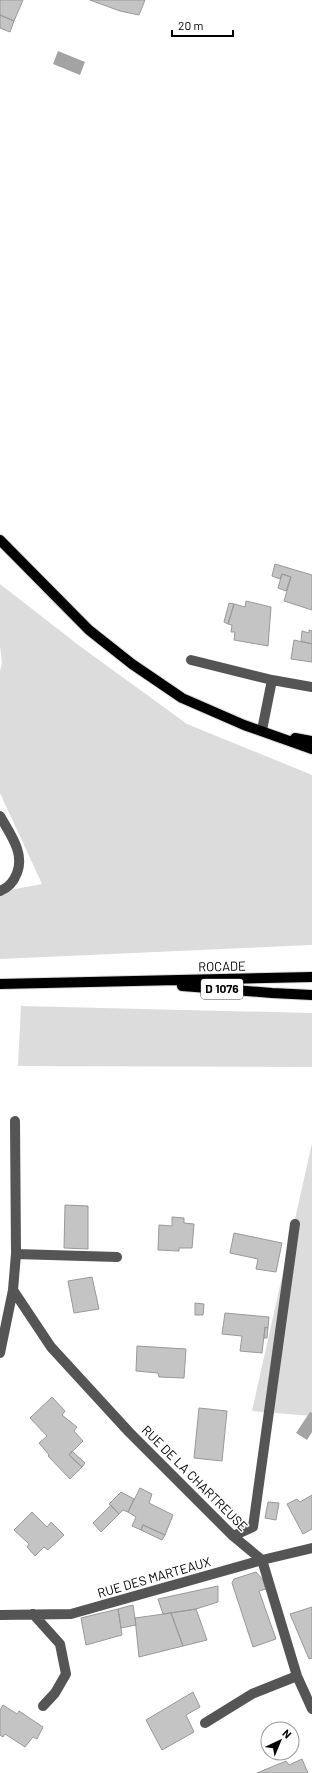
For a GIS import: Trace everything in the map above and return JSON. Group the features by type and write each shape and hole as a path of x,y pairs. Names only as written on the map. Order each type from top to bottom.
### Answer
{"main road":[{"path":"0,541 89,630 132,664 182,698 312,749"},
{"path":"281,737 312,740"},
{"name":"ROCADE","path":"0,984 312,977"},
{"name":"ROCADE","path":"133,982 312,995"}],"street":[{"path":"191,660 272,680 312,687"},
{"path":"262,730 272,680"},
{"path":"0,816 16,844 21,864 14,881 0,891"},
{"path":"0,1353 13,1290 16,1254 15,1121"},
{"path":"233,1536 253,1526 295,1224"},
{"path":"16,1254 116,1257"},
{"name":"RUE DE LA CHARTREUSE","path":"13,1290 51,1347 129,1432 233,1536 262,1560"},
{"name":"RUE DES MARTEAUX","path":"0,1614 71,1614 262,1560 312,1548"},
{"path":"262,1560 297,1676 312,1709"},
{"path":"33,1614 60,1644 66,1674 55,1693 42,1706"},
{"path":"205,1723 252,1694 297,1676"}],"shaded area":[{"path":"58,51 85,62 80,75 53,64"},
{"path":"0,584 81,647 187,724 312,775 312,945 0,959 0,892 42,884 0,793 0,671 2,663 0,646"},
{"path":"21,1006 312,1013 312,1067 18,1066"},
{"path":"312,1143 312,1416 252,1411"},
{"path":"310,1412 312,1413 312,1432 307,1440 296,1433"}],"building":[{"path":"0,0 23,0 14,21 0,15"},
{"path":"90,0 145,0 139,15 120,11"},
{"path":"0,15 14,21 10,32 0,28"},
{"path":"275,564 312,575 312,610 284,601 291,577 282,574 280,579 272,576"},
{"path":"282,574 291,577 286,591 278,588"},
{"path":"246,601 271,607 268,646 234,640 235,632 231,632 232,625 228,624 234,604 245,607"},
{"path":"229,603 234,604 228,624 224,622"},
{"path":"309,630 312,631 312,644 301,641 302,631 309,633"},
{"path":"294,640 312,644 312,662 291,659"},
{"path":"65,1205 88,1206 88,1249 64,1248"},
{"path":"172,1217 184,1218 184,1223 194,1224 192,1248 179,1248 179,1251 158,1250 159,1225 172,1226"},
{"path":"234,1233 282,1243 276,1272 256,1269 258,1259 230,1253"},
{"path":"92,1277 99,1309 74,1313 68,1281"},
{"path":"195,1303 204,1304 203,1315 195,1315"},
{"path":"225,1313 269,1317 268,1328 265,1327 262,1353 240,1351 242,1336 222,1334"},
{"path":"265,1327 268,1328 267,1338 264,1338"},
{"path":"137,1346 186,1349 184,1378 159,1377 158,1373 136,1371"},
{"path":"52,1397 65,1411 62,1415 77,1427 74,1431 83,1441 69,1455 82,1467 70,1479 48,1456 49,1455 39,1443 47,1436 30,1418"},
{"path":"199,1408 227,1411 222,1461 194,1458"},
{"path":"72,1451 85,1463 82,1467 69,1455"},
{"path":"140,1488 152,1494 149,1503 173,1515 165,1535 143,1525 141,1530 132,1526 136,1517 128,1512"},
{"path":"121,1492 134,1499 128,1512 123,1510 119,1514 109,1504"},
{"path":"312,1495 312,1529 303,1534 287,1504 297,1499 300,1502"},
{"path":"268,1502 279,1503 276,1520 265,1518"},
{"path":"111,1505 119,1514 101,1532 93,1523"},
{"path":"32,1512 47,1527 51,1522 64,1535 48,1550 44,1547 35,1556 27,1547 29,1544 14,1530"},
{"path":"143,1525 165,1535 162,1540 141,1530"},
{"path":"256,1572 263,1580 266,1589 259,1591 276,1639 253,1647 232,1583 234,1579"},
{"path":"218,1586 218,1602 196,1609 163,1614 158,1599"},
{"path":"133,1605 136,1625 121,1628 118,1609"},
{"path":"312,1607 312,1658 309,1659 290,1614"},
{"path":"118,1609 122,1635 86,1645 81,1618"},
{"path":"196,1609 207,1640 183,1646 171,1613"},
{"path":"171,1613 183,1646 139,1657 135,1618"},
{"path":"193,1692 200,1707 186,1715 194,1732 162,1750 146,1720"},
{"path":"3,1705 17,1714 19,1711 43,1727 37,1739 33,1737 25,1747 5,1734 3,1737 0,1735 0,1710"},
{"path":"302,1759 308,1773 257,1773 286,1761 289,1765"}]}
